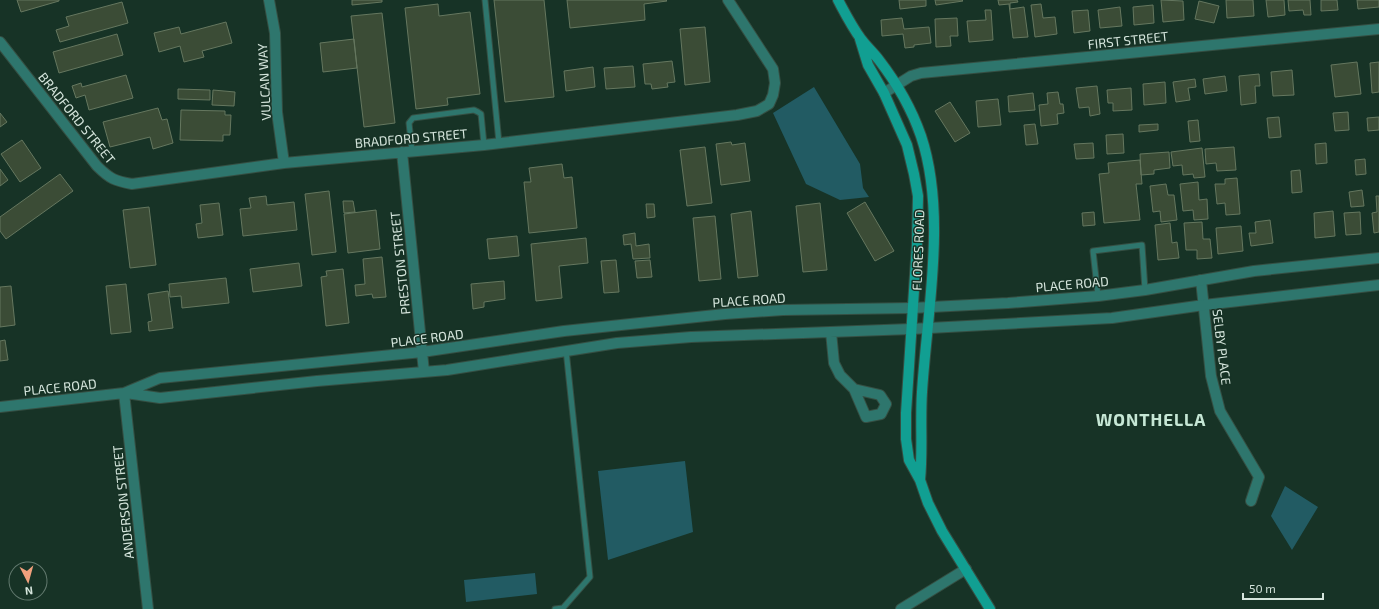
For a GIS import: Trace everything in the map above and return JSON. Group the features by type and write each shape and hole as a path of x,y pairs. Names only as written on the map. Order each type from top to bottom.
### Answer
{"main road":[{"name":"FLORES ROAD","path":"838,0 860,39 868,65 884,93 907,145 918,196 917,244 906,413 906,439 909,460 920,480 928,503 942,530 990,609"},
{"name":"FLORES ROAD","path":"860,39 879,60 911,111 921,136 932,185 934,234 920,418 922,457 920,480"}],"street":[{"name":"VULCAN WAY","path":"269,0 275,34 277,112 284,163"},
{"name":"BRADFORD STREET","path":"0,42 92,161 107,177 132,184 284,163 484,145 737,115 757,111 769,104 774,95 775,83 773,69 728,0"},
{"name":"FIRST STREET","path":"884,93 911,76 922,73 1379,29"},
{"name":"PRESTON STREET","path":"407,151 424,372"},
{"name":"PLACE ROAD","path":"124,393 160,378 422,352 564,331 725,314 783,310 912,308 1098,296 1145,290 1254,271 1379,258"},
{"name":"SELBY PLACE","path":"1201,280 1211,376 1220,411 1259,477 1251,501"},
{"name":"PLACE ROAD","path":"0,406 124,393 160,398 317,381 447,370 617,342 691,337 911,329 1112,318 1204,305 1379,285"},
{"path":"831,332 834,363 840,375 854,389"},
{"name":"ANDERSON STREET","path":"124,393 148,609"},
{"path":"901,609 966,569"}],"lane":[{"path":"485,0 499,143"},
{"path":"407,151 409,123 413,118 474,110 480,114 484,145"},
{"path":"1098,296 1093,251 1142,245 1145,290"},
{"path":"555,609 563,608 590,578 566,350"}],"water":[{"path":"814,87 860,164 863,188 869,197 840,200 806,184 773,113"},
{"path":"685,461 693,532 608,560 598,471"},
{"path":"1285,486 1318,507 1292,550 1271,516"},
{"path":"535,573 537,594 466,602 464,580"}],"building":[{"path":"17,0 59,0 59,1 21,12"},
{"path":"352,0 382,0 382,2 352,5"},
{"path":"494,0 544,0 554,97 505,102"},
{"path":"567,0 667,1 644,4 645,20 570,28"},
{"path":"899,0 926,0 926,6 900,9"},
{"path":"935,0 962,0 963,1 936,5"},
{"path":"998,0 1017,0 1018,2 1010,3 1010,9 1024,7 1028,37 1013,38 1009,4 999,5"},
{"path":"1161,0 1183,1 1184,20 1163,22"},
{"path":"1226,0 1253,0 1254,16 1227,18"},
{"path":"1266,0 1284,0 1285,15 1268,17"},
{"path":"1288,0 1310,0 1311,15 1304,15 1303,10 1289,11"},
{"path":"1321,0 1337,0 1338,10 1321,11"},
{"path":"1357,0 1379,0 1379,7 1358,9"},
{"path":"1199,1 1219,6 1214,23 1195,19"},
{"path":"122,2 128,23 60,42 56,30 69,26 66,17"},
{"path":"438,4 439,16 470,12 480,94 447,98 448,105 416,109 405,8"},
{"path":"1041,4 1043,18 1055,17 1057,34 1035,37 1031,5"},
{"path":"1153,5 1154,23 1134,25 1133,7"},
{"path":"1120,7 1122,26 1100,28 1098,10"},
{"path":"985,10 991,10 993,40 969,42 967,21 986,20"},
{"path":"1088,10 1090,31 1074,33 1072,11"},
{"path":"382,13 395,123 364,127 351,16"},
{"path":"902,18 904,29 929,27 931,43 914,45 914,47 905,48 903,34 882,36 881,20"},
{"path":"957,18 958,36 950,36 951,46 936,47 935,19"},
{"path":"226,22 232,43 202,51 204,57 184,62 180,46 159,52 154,33 179,27 181,34"},
{"path":"705,27 710,82 685,85 680,29"},
{"path":"117,34 123,55 59,73 53,52"},
{"path":"354,39 357,68 323,72 320,43"},
{"path":"672,61 675,82 667,83 668,87 652,89 651,84 645,84 643,64"},
{"path":"1357,62 1361,94 1335,97 1331,65"},
{"path":"1379,62 1379,92 1372,93 1370,63"},
{"path":"633,66 635,87 606,89 604,68"},
{"path":"593,67 595,87 566,91 564,71"},
{"path":"1292,70 1294,95 1273,96 1271,72"},
{"path":"1259,74 1260,86 1255,86 1256,103 1241,105 1239,76"},
{"path":"126,75 133,98 89,110 85,95 76,98 72,86 81,83 82,87"},
{"path":"1225,76 1227,91 1205,94 1203,79"},
{"path":"1195,79 1196,87 1188,88 1190,100 1176,102 1173,82"},
{"path":"1165,82 1166,103 1144,105 1143,84"},
{"path":"1097,86 1100,114 1090,116 1089,107 1079,108 1076,88"},
{"path":"1131,88 1132,110 1113,111 1113,103 1108,103 1107,90"},
{"path":"178,89 210,90 210,100 178,99"},
{"path":"213,90 235,92 234,106 212,105"},
{"path":"1058,92 1060,104 1063,104 1064,113 1057,114 1058,124 1041,126 1039,105 1048,104 1047,93"},
{"path":"1033,93 1035,110 1009,112 1008,96"},
{"path":"998,99 1001,125 978,127 976,101"},
{"path":"950,102 970,133 955,142 935,111"},
{"path":"158,108 162,120 167,119 173,143 153,149 150,137 110,147 103,122"},
{"path":"181,110 225,111 225,115 231,115 230,135 223,135 223,141 180,140"},
{"path":"1348,112 1349,130 1335,131 1333,113"},
{"path":"0,113 7,122 0,127"},
{"path":"1279,117 1281,137 1269,138 1267,118"},
{"path":"1379,117 1379,130 1368,131 1367,118"},
{"path":"1198,120 1200,141 1190,142 1188,121"},
{"path":"1035,124 1038,144 1026,145 1024,125"},
{"path":"1158,124 1158,130 1139,132 1139,125"},
{"path":"1123,134 1124,153 1107,154 1106,135"},
{"path":"22,140 41,168 20,182 1,154"},
{"path":"731,142 732,145 745,143 750,181 721,185 716,144"},
{"path":"1093,143 1094,158 1076,159 1074,144"},
{"path":"1326,143 1327,163 1316,164 1315,144"},
{"path":"705,147 712,203 687,206 680,150"},
{"path":"1234,147 1236,170 1217,171 1216,163 1206,164 1205,149"},
{"path":"1202,148 1205,177 1194,178 1193,174 1183,175 1182,165 1173,166 1171,152"},
{"path":"1169,152 1170,168 1154,170 1154,174 1141,175 1140,154"},
{"path":"1365,159 1366,174 1356,175 1355,160"},
{"path":"1140,160 1142,184 1136,184 1140,220 1104,223 1099,174 1109,173 1108,163"},
{"path":"562,164 564,178 572,177 577,228 529,233 524,182 531,182 529,168"},
{"path":"0,169 8,180 0,186"},
{"path":"1300,170 1302,192 1292,193 1291,171"},
{"path":"60,174 73,191 6,239 0,231 0,217"},
{"path":"1237,178 1240,214 1226,215 1225,203 1217,204 1215,184 1225,184 1225,179"},
{"path":"1198,182 1199,200 1207,199 1208,219 1194,220 1193,210 1183,211 1180,184"},
{"path":"1166,184 1168,195 1174,195 1177,220 1161,222 1160,211 1153,212 1150,186"},
{"path":"1362,190 1364,206 1351,207 1349,192"},
{"path":"329,191 336,252 312,255 305,194"},
{"path":"266,196 267,205 294,202 297,230 243,236 240,209 251,208 249,198"},
{"path":"1376,196 1379,196 1379,232 1374,233 1372,213 1377,212"},
{"path":"343,201 353,201 355,212 344,213"},
{"path":"865,202 894,251 875,261 847,213"},
{"path":"219,203 223,235 198,238 196,224 202,223 200,205"},
{"path":"820,203 827,270 803,272 796,206"},
{"path":"646,204 654,204 655,217 647,218"},
{"path":"149,207 156,265 130,268 123,210"},
{"path":"376,210 380,249 348,253 344,214"},
{"path":"751,211 758,276 738,278 731,214"},
{"path":"1333,211 1335,236 1315,238 1314,213"},
{"path":"1094,212 1095,225 1083,226 1082,213"},
{"path":"1360,212 1361,234 1346,235 1344,213"},
{"path":"715,216 721,279 699,281 693,218"},
{"path":"1270,220 1273,243 1251,246 1249,233 1256,233 1255,222"},
{"path":"1202,222 1203,239 1210,239 1212,258 1197,259 1197,250 1186,250 1184,223"},
{"path":"1170,223 1172,243 1177,242 1179,258 1158,260 1155,225"},
{"path":"1241,226 1243,251 1218,254 1216,228"},
{"path":"635,233 636,246 649,244 650,258 633,259 631,244 624,245 623,235"},
{"path":"517,236 519,256 489,259 487,239"},
{"path":"586,238 588,263 559,266 562,298 536,301 531,244"},
{"path":"382,257 386,297 373,298 372,294 356,296 355,285 365,284 363,259"},
{"path":"616,260 619,292 604,293 601,261"},
{"path":"650,260 652,277 637,278 635,261"},
{"path":"299,263 302,286 253,292 250,269"},
{"path":"343,269 349,323 326,326 321,277 327,276 326,271"},
{"path":"226,278 229,303 182,308 181,296 170,297 169,284"},
{"path":"504,281 505,299 484,302 484,307 473,309 471,284"},
{"path":"126,284 131,332 111,334 106,286"},
{"path":"11,286 15,325 0,327 0,287"},
{"path":"168,291 173,328 149,331 148,322 152,321 148,294"},
{"path":"5,340 8,360 0,361 0,341"}],"district":[{"name":"WONTHELLA","path":"1151,419"}]}
